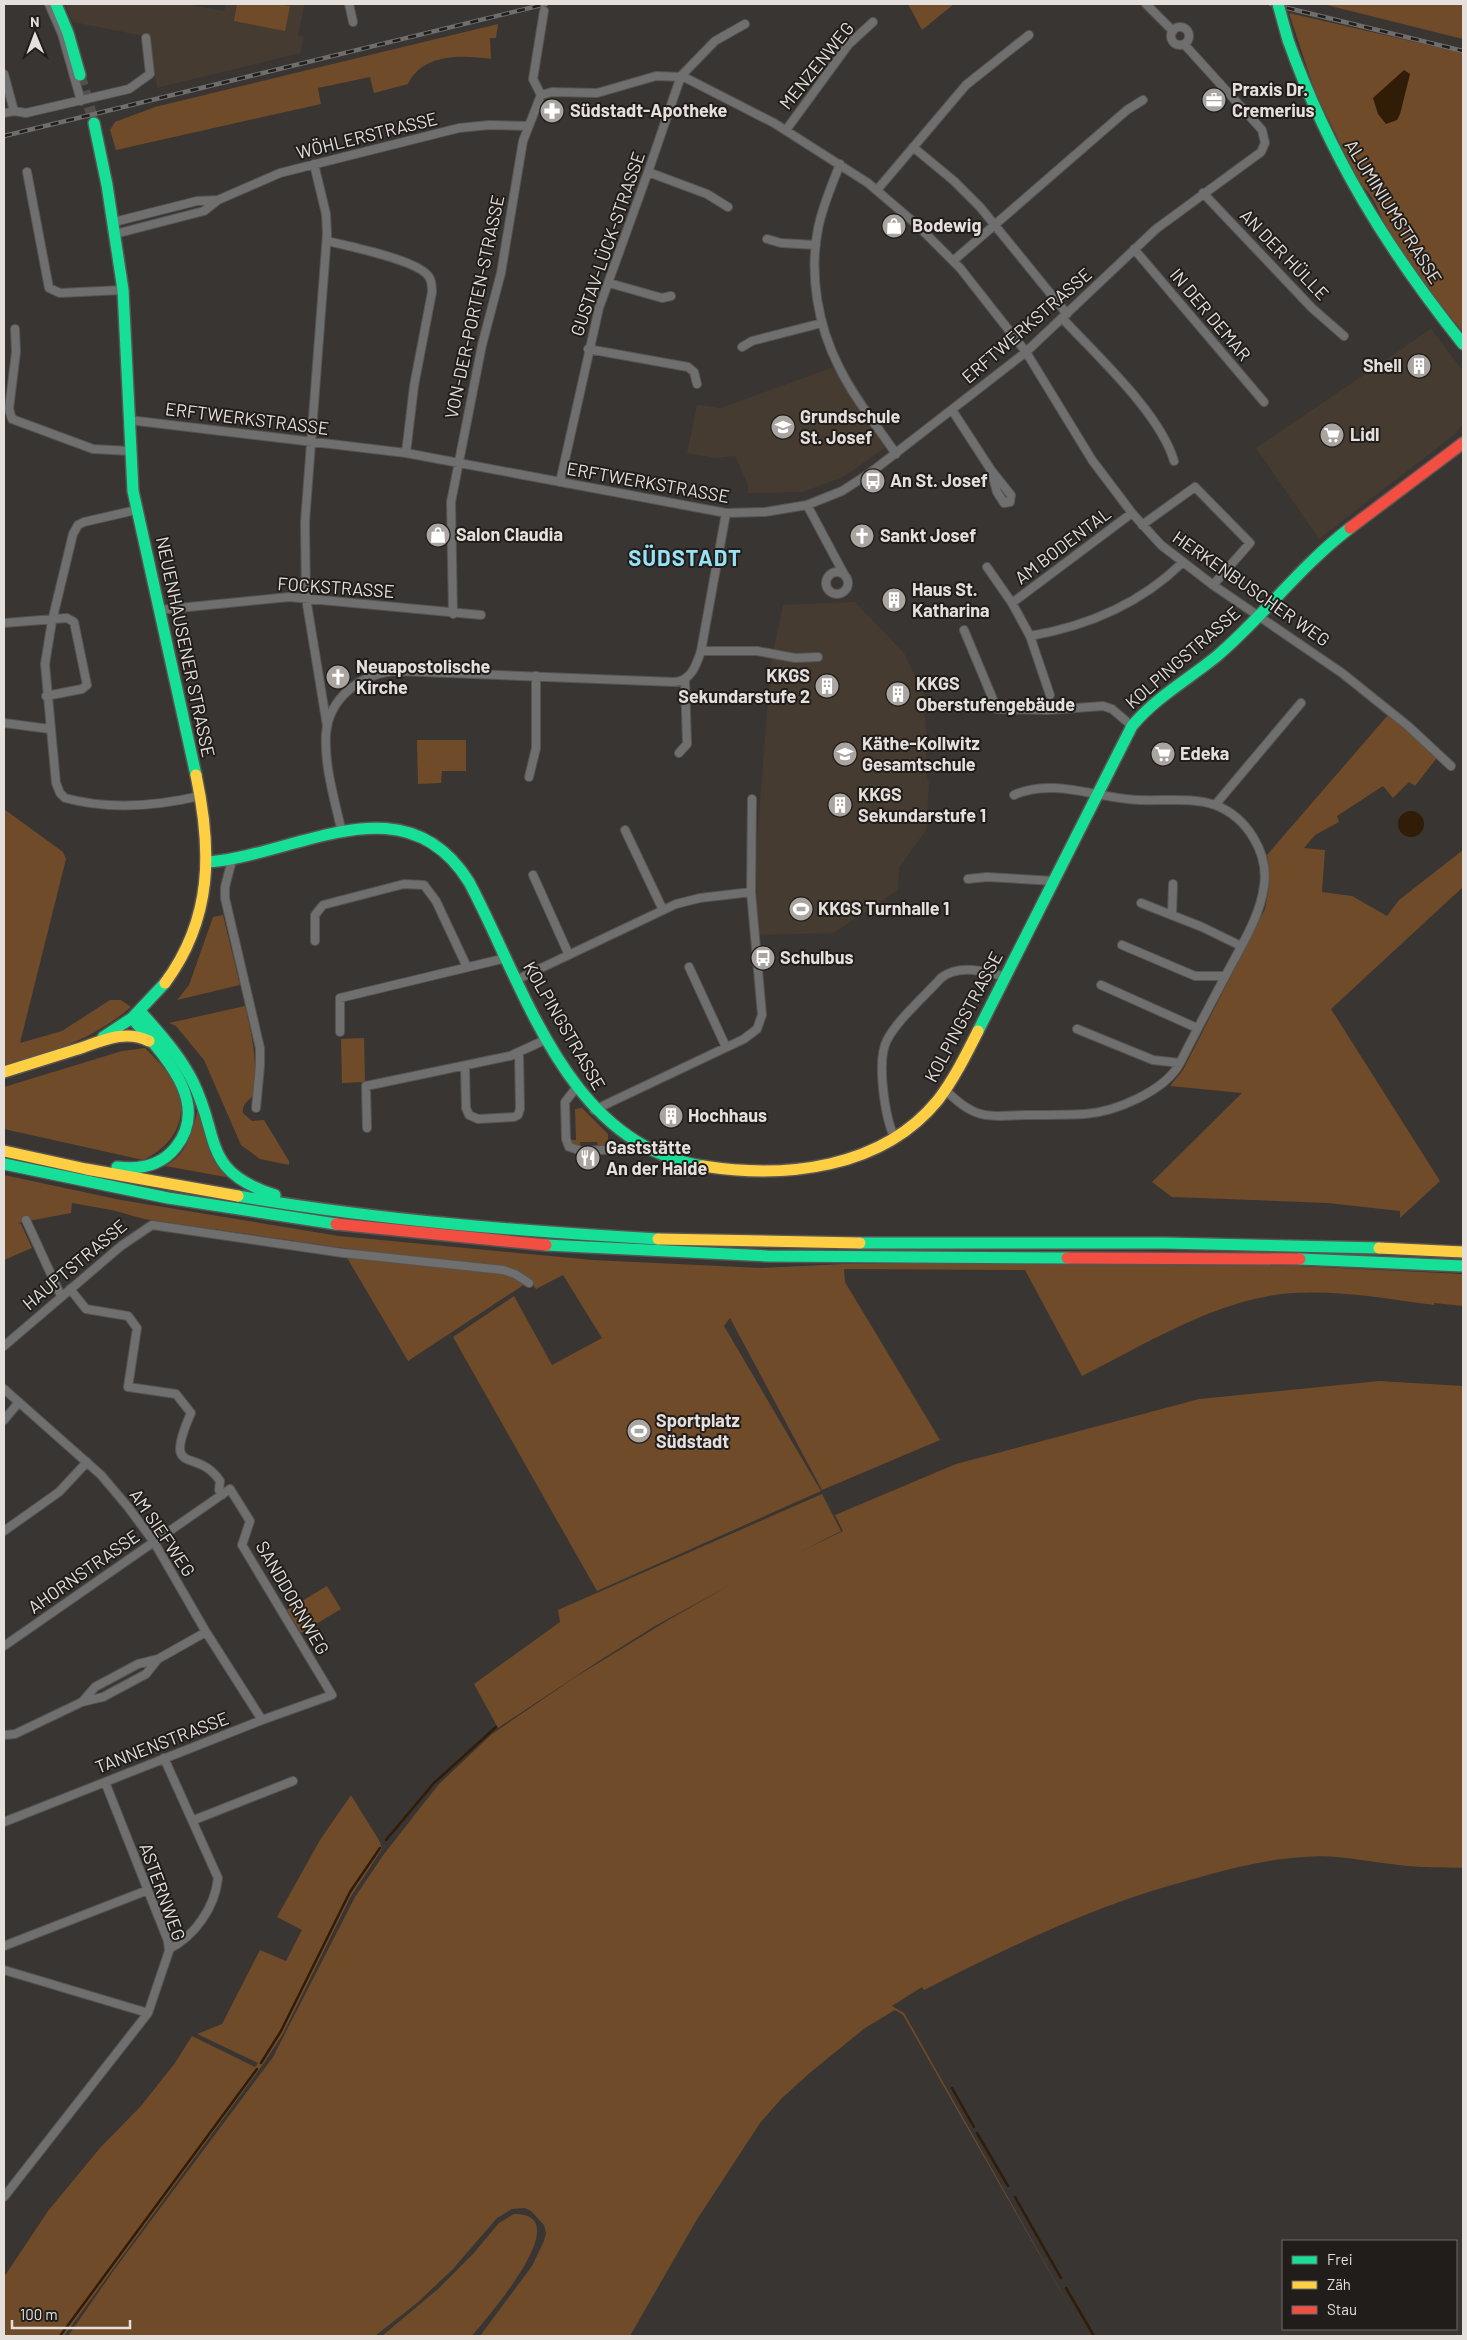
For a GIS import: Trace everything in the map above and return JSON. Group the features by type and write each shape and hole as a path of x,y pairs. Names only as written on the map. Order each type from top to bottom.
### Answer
{"main road":[{"path":"56,4 68,33 80,75"},
{"name":"ALUMINIUMSTRASSE","path":"1278,4 1288,40 1315,110 1353,187 1421,292 1463,344"},
{"name":"NEUENHAUSENER STRASSE","path":"4,1072 78,1049 107,1035 136,1015 165,983 190,942 202,906 209,862 208,837 200,796 136,510 130,450 123,290 114,222 94,124"},
{"name":"KOLPINGSTRASSE","path":"209,862 232,860 371,827 391,828 416,834 437,844 465,874 516,980 547,1039 576,1088 594,1110 616,1130 642,1148 670,1159 701,1166 746,1171 808,1168 841,1162 868,1153 895,1139 926,1115 946,1091 964,1061 1096,794 1132,726 1151,704 1218,655 1325,547 1371,510 1463,443"},
{"path":"9,1152 49,1154 129,1169 152,1165 167,1156 178,1145 186,1130 189,1104 185,1089 179,1076 153,1044 136,1015"},
{"path":"136,1015 190,1078 198,1094 217,1153 233,1176 257,1190 317,1201 343,1212"},
{"path":"78,1049 126,1035 139,1036 153,1044"},
{"path":"9,1152 189,1188 343,1212 484,1228 670,1240 801,1243 1244,1243 1463,1252"},
{"path":"4,1164 147,1195 263,1215 416,1234 540,1246 740,1255 1210,1257 1463,1266"}],"street":[{"path":"50,4 62,34 81,101"},
{"path":"349,4 353,22"},
{"name":"ERFTWERKSTRASSE","path":"129,420 406,453 726,513 765,512 807,505 851,485 896,454 1026,352 1164,222 1264,148 1265,138 1262,130 1194,50 1184,44 1173,42 1173,31 1146,4"},
{"path":"541,95 533,78 544,11"},
{"name":"MENZENWEG","path":"786,130 849,44 873,22"},
{"path":"680,76 715,41 745,24"},
{"name":"ERFTWERKSTRASSE","path":"1173,31 1180,27 1186,29 1189,37 1184,44"},
{"path":"877,190 971,80 1029,35"},
{"path":"4,113 14,111 26,113 130,89 150,74 146,38"},
{"path":"4,74 14,111"},
{"name":"HERKENBUSCHER WEG","path":"541,95 552,92 597,93 656,76 680,76 698,82 786,130 877,190 954,261 1026,352 1080,441 1132,513 1161,545 1182,563 1324,660 1427,742 1451,766"},
{"name":"GUSTAV-LÜCK-STRASSE","path":"560,482 588,349 599,308 680,76"},
{"name":"VON-DER-PORTEN-STRASSE","path":"453,614 450,511 486,322 501,273 522,147 528,126 541,95"},
{"path":"954,261 1127,110 1143,100"},
{"name":"WÖHLERSTRASSE","path":"115,234 204,211 218,200 273,175 314,164 469,126 528,126"},
{"path":"913,147 958,184 995,225 1065,316 1147,412 1169,446 1174,461"},
{"path":"314,164 326,214 327,241 305,514 306,598 327,728 328,764 342,833"},
{"path":"840,164 821,216 816,245 817,290 822,323 843,375 896,454"},
{"path":"27,172 49,288 60,293 123,290"},
{"path":"648,172 707,194 728,207"},
{"name":"AN DER HÜLLE","path":"1203,193 1312,308 1344,336"},
{"name":"WÖHLERSTRASSE","path":"114,222 197,201 218,200"},
{"path":"767,239 781,243 816,245"},
{"path":"327,241 412,265 427,274 431,281 432,292 414,386 406,453"},
{"name":"IN DER DEMAR","path":"1134,249 1264,402"},
{"path":"609,283 662,298 671,296"},
{"path":"742,347 752,341 822,323"},
{"path":"15,329 16,352 7,418 94,449 130,450"},
{"path":"588,349 688,368 694,372 697,384"},
{"path":"952,410 991,470"},
{"path":"1142,525 1195,487 1250,543 1214,585"},
{"path":"807,505 845,576"},
{"path":"136,510 84,522 78,525 73,534 52,621 45,664 46,696 55,781 59,792 66,798 132,805 164,803 200,796"},
{"path":"327,728 335,707 347,691 363,679 379,673 407,671 674,682 685,680 693,671 701,651 726,513"},
{"name":"AM BODENTAL","path":"1012,603 1132,513"},
{"path":"1030,636 1078,626 1114,610 1158,585 1182,563"},
{"path":"987,566 1012,603 1030,636 1050,695"},
{"name":"FOCKSTRASSE","path":"159,610 271,598 306,598 453,614 481,615"},
{"path":"4,623 52,621 67,618 73,621 87,684 82,689 46,696"},
{"path":"964,630 997,709 1048,710 1105,706 1113,710 1132,726"},
{"path":"701,651 756,651 795,658 818,658"},
{"path":"529,777 536,748 536,676"},
{"path":"679,753 687,744 685,680"},
{"path":"1215,805 1301,703"},
{"path":"4,723 50,730"},
{"path":"946,1091 970,1110 981,1114 1085,1114 1109,1108 1156,1090 1169,1079 1180,1063 1242,946 1263,894 1263,863 1257,844 1243,824 1229,812 1215,805 1191,801 1138,800 1068,789 1027,789 1014,796"},
{"path":"594,1110 750,1036 759,1026 762,1015 751,892 752,799"},
{"path":"625,830 663,910"},
{"path":"232,860 225,894 260,1048 256,1108"},
{"path":"533,876 569,954"},
{"path":"968,879 987,877 1054,881"},
{"path":"314,941 315,915 323,905 404,884 420,884 432,893 467,967"},
{"path":"1172,915 1173,884"},
{"path":"516,980 663,910 694,899 751,892"},
{"path":"1141,903 1242,946"},
{"path":"1122,945 1195,976 1225,976"},
{"path":"340,1032 340,998 506,958"},
{"path":"689,967 726,1047"},
{"path":"895,1139 884,1108 883,1056 890,1036 941,978 951,972 982,971 1006,977"},
{"path":"1101,985 1197,1028"},
{"path":"1077,1029 1153,1060 1180,1063"},
{"path":"367,1128 366,1086 465,1067 519,1054 547,1039"},
{"path":"465,1067 466,1108 469,1115 478,1119 514,1117 518,1115 520,1109 519,1054"},
{"path":"576,1088 565,1102 566,1139 569,1147 582,1151 642,1148"},
{"path":"26,1220 61,1296"},
{"name":"HAUPTSTRASSE","path":"4,1346 144,1228 160,1225 344,1252 499,1270 515,1274 529,1282"},
{"path":"70,1289 86,1310 128,1316 136,1328 128,1387 176,1394 191,1414 182,1434 180,1448 182,1455 189,1462 210,1468 220,1481 219,1490 222,1494"},
{"name":"AM SIEFWEG","path":"4,1388 87,1462 116,1491 154,1542 206,1632 262,1720"},
{"path":"4,1420 19,1402"},
{"path":"4,1531 59,1492 87,1462"},
{"name":"AHORNSTRASSE","path":"4,1646 230,1489"},
{"name":"SANDDORNWEG","path":"230,1489 250,1521 242,1545 332,1695"},
{"path":"82,1702 95,1687 138,1664 158,1659 206,1632"},
{"path":"4,1735 15,1734 82,1702 103,1697 144,1675 158,1659"},
{"name":"TANNENSTRASSE","path":"4,1822 262,1720 332,1695"},
{"path":"164,1758 217,1872 217,1884 208,1908 197,1927 185,1939 169,1949"},
{"path":"194,1820 293,1781"},
{"name":"ASTERNWEG","path":"4,2197 148,2013 169,1949 148,1890 105,1782"},
{"path":"4,1946 148,1890"},
{"path":"4,1970 148,2013"}],"shaded area":[{"path":"65,4 186,4 224,11 226,4 305,4 298,35 304,37 300,53 157,88 149,37 73,22"},
{"path":"237,4 278,4 290,6 285,31 234,21"},
{"path":"908,4 954,4 922,30"},
{"path":"1323,4 1463,4 1463,39"},
{"path":"1289,13 1463,53 1463,332 1395,243 1373,200 1360,184 1315,92","holes":["1387,87 1406,87 1401,110 1382,91"]},
{"path":"498,24 496,38 490,38 491,59 456,57 433,61 423,66 408,84 374,93 370,77 318,88 321,104 116,150 110,130 115,122 155,107"},
{"path":"1404,70 1410,74 1400,114 1397,120 1386,124 1378,114 1373,98"},
{"path":"1431,329 1463,371 1463,424 1454,435 1319,539 1256,448"},
{"name":"Grundschule St. Josef","path":"834,367 886,447 845,476 803,492 748,493 748,485 735,456 716,458 687,453 697,405 721,408"},
{"name":"Käthe-Kollwitz Gesamtschule","path":"855,602 904,653 930,707 924,709 927,736 926,773 929,783 926,830 899,868 898,890 834,933 756,935 753,890 771,663 783,605"},
{"path":"1388,715 1437,755 1436,759 1415,786 1409,782 1393,798 1383,786 1337,816 1339,822 1315,835 1304,848 1325,850 1322,892 1352,896 1387,916 1399,900 1463,850 1463,887 1331,1009 1440,1181 1400,1218 1400,1211 1328,1203 1172,1197 1152,1182 1242,1093 1170,1086 1183,1070 1265,909 1269,882 1267,855"},
{"path":"417,740 466,740 466,771 442,771 441,783 418,784"},
{"path":"4,809 63,852 66,859 20,1043 62,1031 110,1000 121,1000 131,1007 101,1028 71,1044 4,1066"},
{"path":"1411,811 1420,815 1424,824 1420,833 1411,837 1402,833 1398,824 1402,815"},
{"path":"223,915 240,985 177,1000 189,985 213,917"},
{"path":"245,1006 255,1060 255,1082 254,1093 245,1104 243,1113 252,1121 264,1120 289,1161 289,1165 260,1159 241,1145 204,1060 176,1026 169,1023"},
{"path":"364,1038 365,1082 342,1083 341,1039"},
{"path":"145,1048 170,1075 181,1097 178,1127 170,1140 151,1156 143,1160 4,1129 4,1087 122,1051"},
{"path":"582,1108 608,1134 608,1147 598,1147 597,1142 580,1142 580,1147 570,1144 570,1140 576,1140 575,1109"},
{"path":"198,1109 226,1177 165,1166 173,1161 184,1149 191,1134"},
{"path":"4,1175 121,1200 339,1236 593,1260 761,1268 844,1264 1297,1266 1463,1274 1463,1306 1434,1303 1434,1305 1364,1296 1311,1292 1265,1297 1238,1303 1184,1324 1082,1376 1025,1270 844,1269 845,1282 940,1440 822,1490 730,1318 724,1326 821,1491 597,1591 453,1337 514,1296 552,1365 602,1338 563,1275 536,1289 530,1281 515,1273 144,1219 112,1210 72,1203 71,1213 18,1223 21,1224 32,1248 4,1260"},
{"path":"346,1256 510,1274 525,1284 408,1361"},
{"path":"1379,1381 1463,1386 1463,1868 1415,1867 1340,1857 1317,1856 1291,1858 1237,1867 1160,1888 1057,1926 924,1990 922,1987 892,2006 904,2013 1086,2336 903,2015 895,2010 865,2028 812,2071 782,2098 760,2123 696,2221 630,2336 480,2336 532,2266 544,2241 546,2233 544,2225 531,2211 525,2208 512,2209 497,2218 452,2270 417,2303 375,2336 68,2336 114,2270 273,2057 355,1897 384,1854 439,1784 492,1734 574,1678 665,1622 730,1585 655,1626 599,1661 498,1728 474,1684 560,1622 558,1610 822,1494 841,1531 802,1551 843,1531 835,1515 956,1464 1199,1399"},
{"path":"327,1586 341,1609 301,1633 287,1610"},
{"path":"351,1795 380,1842 382,1849 350,1898 283,2034 264,2063 64,2336 4,2336 4,2277 48,2211 100,2148 141,2106 175,2063 192,2036 255,2067 258,2063 197,2034 222,2024 260,1950 286,1961 302,1930 277,1917 320,1840"},
{"path":"514,2214 532,2218 537,2230 533,2248 523,2269 472,2336 382,2336 438,2289 473,2254 499,2223"}],"waterway":[{"path":"386,1840 434,1783 496,1727"},
{"path":"261,2063 281,2031 350,1892 380,1848"},
{"path":"60,2336 257,2069"},
{"path":"952,2088 974,2127"},
{"path":"977,2133 1008,2186"},
{"path":"1015,2197 1061,2278"},
{"path":"1066,2288 1094,2336"}],"tunnel":[{"path":"80,75 94,123"}],"railway":[{"path":"4,136 546,4"},
{"path":"1271,4 1463,51"}],"traffic: fast":[{"path":"56,4 68,33 80,75"},
{"path":"1278,4 1288,40"},
{"path":"1288,40 1322,123 1362,200 1409,273 1463,344"},
{"path":"94,123 107,185 123,290 133,491 196,775"},
{"path":"978,1031 1132,726 1151,706 1234,641 1315,558 1350,528"},
{"path":"209,862 243,856 349,830 382,828 414,834 443,851 469,882 532,1012 556,1056 584,1095 617,1128 656,1152 703,1166"},
{"path":"103,1037 132,1018 165,983"},
{"path":"140,1011 169,1045 188,1072 202,1102 217,1151 224,1164 235,1175 251,1186 275,1195"},
{"path":"117,1167 142,1167 164,1159 176,1147 186,1130 188,1112 186,1095 178,1078 156,1046 132,1018"},
{"path":"4,1164 168,1198 336,1224"},
{"path":"238,1196 343,1212 448,1224 658,1239"},
{"path":"860,1243 1165,1243 1379,1248"},
{"path":"546,1245 767,1256 1067,1258"},
{"path":"1300,1259 1463,1266"}],"traffic: slow":[{"path":"165,983 181,958 192,934 200,908 204,883 206,857 205,830 196,775"},
{"path":"703,1166 734,1170 799,1169 830,1164 861,1155 889,1141 915,1123 938,1100 955,1075 978,1031"},
{"path":"78,1049 122,1036 131,1036 149,1041"},
{"path":"4,1072 84,1047"},
{"path":"4,1151 86,1169 238,1196"},
{"path":"658,1239 860,1243"},
{"path":"1379,1248 1463,1252"}],"traffic: jam":[{"path":"1350,528 1463,443"},
{"path":"336,1224 546,1245"},
{"path":"1067,1258 1300,1259"}],"place":[{"name":"Praxis Dr. Cremerius","path":"1214,100"},
{"name":"Südstadt-Apotheke","path":"552,111"},
{"name":"Bodewig","path":"894,226"},
{"name":"Shell","path":"1419,366"},
{"name":"Grundschule St. Josef","path":"783,427"},
{"name":"Lidl","path":"1332,435"},
{"name":"An St. Josef","path":"873,481"},
{"name":"Salon Claudia","path":"438,535"},
{"name":"Sankt Josef","path":"862,536"},
{"name":"Haus St. Katharina","path":"894,600"},
{"name":"Neuapostolische Kirche","path":"338,677"},
{"name":"KKGS Sekundarstufe 2","path":"827,686"},
{"name":"KKGS Oberstufengebäude","path":"898,694"},
{"name":"Käthe-Kollwitz Gesamtschule","path":"845,754"},
{"name":"Edeka","path":"1163,754"},
{"name":"KKGS Sekundarstufe 1","path":"840,805"},
{"name":"KKGS Turnhalle 1","path":"801,909"},
{"name":"Schulbus","path":"763,958"},
{"name":"Hochhaus","path":"671,1116"},
{"name":"Gaststätte An der Halde","path":"588,1158"},
{"name":"Sportplatz Südstadt","path":"639,1431"}],"district":[{"name":"SÜDSTADT","path":"685,558"}]}
